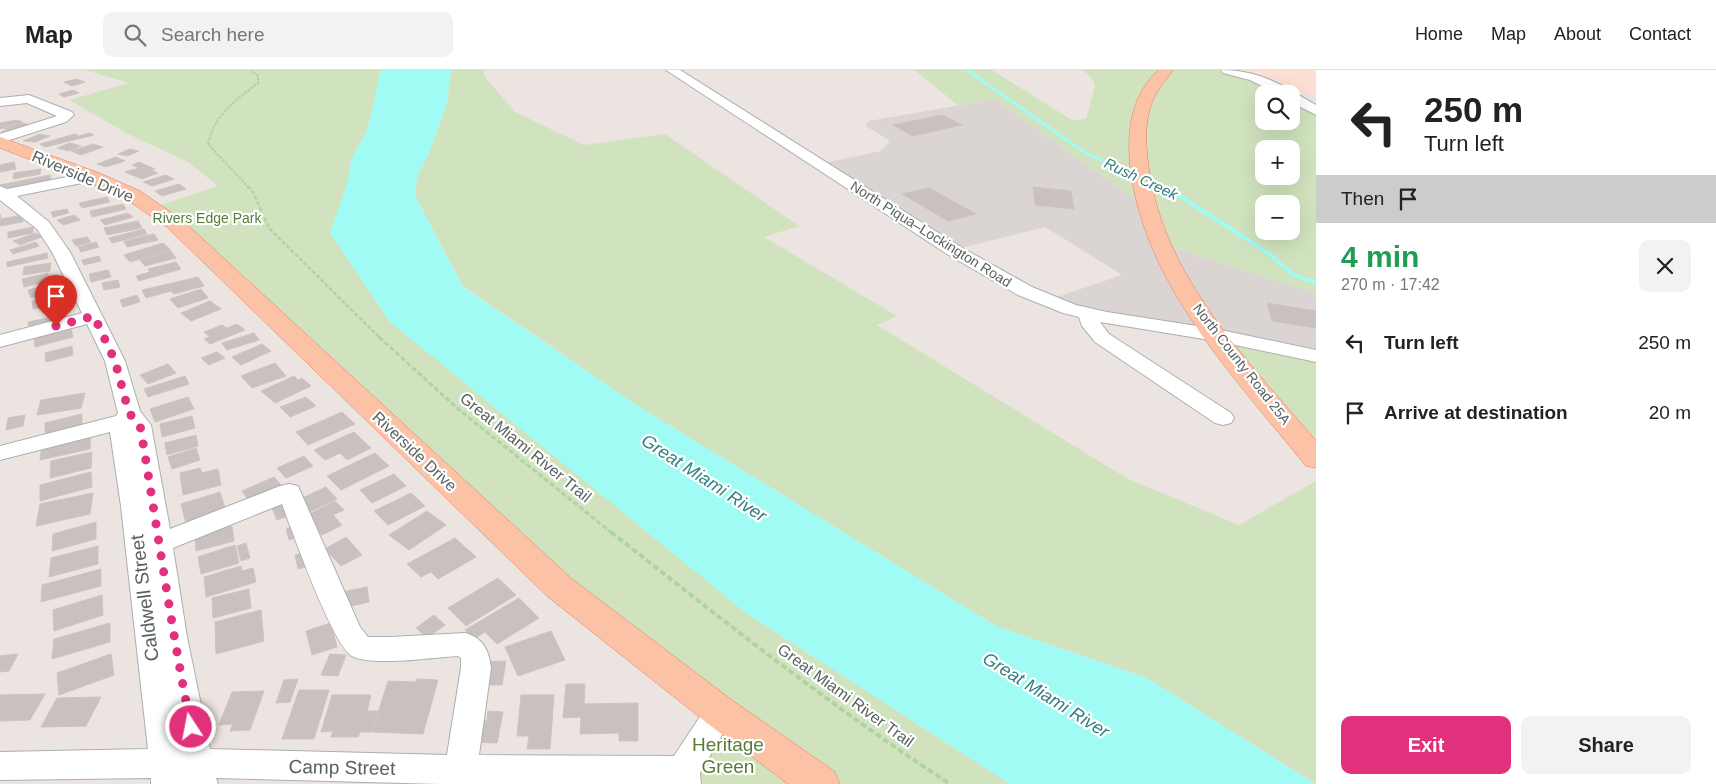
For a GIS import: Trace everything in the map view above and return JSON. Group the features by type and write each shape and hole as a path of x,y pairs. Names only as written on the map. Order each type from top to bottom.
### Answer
{"main road":[{"name":"North County Road 25A","path":"1166,70 1144,99 1139,115 1138,164 1148,209 1161,244 1182,285 1216,336 1316,459"},
{"name":"Riverside Drive","path":"0,140 133,195 174,223 560,588 720,712 820,784"}],"street":[{"name":"North Piqua–Lockington Road","path":"672,70 959,253 1025,291 1070,309 1087,313 1316,356"},
{"path":"1227,70 1254,77 1270,85"},
{"path":"0,98 41,89"},
{"path":"0,102 29,98 67,115 61,119 0,140"},
{"path":"1300,101 1316,111"},
{"path":"2,193 92,177"},
{"name":"Caldwell Street","path":"2,193 42,226 60,252 94,316 115,361 127,417 120,430 143,503 150,549 161,641 166,774"},
{"path":"1087,313 1092,326 1102,338 1223,418"},
{"path":"0,341 94,316"},
{"path":"0,453 127,417"},
{"path":"150,549 289,492 348,633 361,648 391,649 465,644 475,654 476,668 460,777"},
{"name":"Caldwell Street","path":"161,641 200,774"},
{"path":"684,777 720,712"},
{"name":"Camp Street","path":"0,766 166,774 684,777"}],"path":[{"name":"Great Miami River Trail","path":"252,70 258,76 258,83 223,112 209,135 208,144 253,192 269,228 379,337 457,408 571,502 733,628 901,752 950,784"}],"shaded area":[{"path":"1242,70 1316,70 1316,94 1300,94 1300,85 1273,85"},
{"path":"995,99 1148,209 1161,244 1316,293 1316,356 1048,300 1122,275 1045,227 953,250 819,164 881,151 890,141 866,126 869,121"}],"green space":[{"path":"85,70 381,70 368,128 351,160 348,181 330,233 746,613 1010,784 684,784 720,712 152,208 218,186 188,162 128,134 69,100 129,83"},
{"path":"451,70 483,70 485,77 515,112 584,145 665,134 799,226 764,237 897,316 877,325 1128,479 1239,525 1316,481 1316,784 1147,678 996,626 635,404 463,286 415,196 417,176 429,153 447,103"},
{"path":"914,70 992,70 1072,120 1086,119 1095,84 1089,75 1081,70 1242,70 1271,85 1255,85 1255,130 1300,130 1300,101 1316,111 1316,293 1161,244 1148,209 995,99 958,105"},
{"path":"1216,335 1316,356 1316,445"}],"water":[{"name":"Great Miami River","path":"381,70 451,70 447,103 429,153 417,176 415,196 463,287 635,404 996,626 1147,678 1315,784 1010,784 746,613 390,322 330,233 348,181 351,160 368,128"}],"building":[{"path":"76,79 85,82 72,86 64,82"},
{"path":"73,90 79,93 64,97 59,94"},
{"path":"942,115 962,125 913,136 893,125"},
{"path":"17,120 23,122 0,129 0,123"},
{"path":"22,123 31,125 6,134 1,132 8,130 4,129"},
{"path":"90,133 94,135 45,147 40,144 75,134 79,136"},
{"path":"40,134 50,136 35,142 23,141"},
{"path":"70,143 81,146 68,151 57,148"},
{"path":"93,144 103,147 81,155 71,151"},
{"path":"130,149 139,151 127,156 118,154"},
{"path":"116,157 125,161 106,167 97,164"},
{"path":"14,162 16,169 0,172 0,165"},
{"path":"139,162 155,169 151,170 158,173 142,179 125,172 139,168 132,165"},
{"path":"41,169 40,174 13,179 14,173"},
{"path":"50,175 51,180 0,189 0,185"},
{"path":"166,175 174,179 152,186 143,182"},
{"path":"179,184 186,189 162,196 155,191"},
{"path":"1033,187 1071,191 1074,209 1035,205"},
{"path":"929,188 976,214 948,221 902,194"},
{"path":"107,197 110,202 82,208 79,203"},
{"path":"123,204 126,209 92,217 90,211"},
{"path":"67,209 69,213 53,217 51,212"},
{"path":"128,213 133,217 105,225 100,220"},
{"path":"0,214 1,219 23,215 23,222 0,226"},
{"path":"74,215 80,220 63,225 57,220"},
{"path":"138,221 142,228 107,235 104,228"},
{"path":"33,227 33,233 8,238 8,232"},
{"path":"144,229 147,234 112,243 109,238"},
{"path":"36,233 42,237 20,245 13,241"},
{"path":"154,234 158,240 127,247 124,241"},
{"path":"87,237 91,242 76,246 72,240"},
{"path":"36,242 39,246 13,254 10,250"},
{"path":"96,242 99,247 81,252 78,247"},
{"path":"163,243 171,250 130,262 124,255"},
{"path":"171,251 176,258 145,266 140,260"},
{"path":"47,253 48,258 7,267 7,262"},
{"path":"99,256 101,261 84,265 82,260"},
{"path":"176,262 181,269 139,281 136,276 150,272 148,269"},
{"path":"51,263 50,271 23,275 24,267"},
{"path":"108,270 111,277 91,282 89,274"},
{"path":"48,273 50,281 24,287 22,279"},
{"path":"198,277 204,286 174,294 171,291 146,298 142,290"},
{"path":"118,280 120,287 104,290 102,283"},
{"path":"52,284 55,292 31,298 28,290"},
{"path":"201,289 208,298 178,308 170,299"},
{"path":"57,295 58,304 33,309 32,301"},
{"path":"137,295 140,302 123,307 120,300"},
{"path":"210,301 221,309 191,321 181,313"},
{"path":"1267,303 1316,311 1316,328 1272,321"},
{"path":"61,315 61,322 29,329 28,322"},
{"path":"237,324 245,330 210,344 204,339 210,337 204,332 222,325 227,328"},
{"path":"71,329 73,337 35,347 34,338"},
{"path":"254,333 259,340 227,350 222,343"},
{"path":"262,344 271,351 241,365 232,357"},
{"path":"72,346 73,355 46,362 45,353"},
{"path":"217,352 225,358 209,365 201,358"},
{"path":"275,363 286,376 252,388 241,376"},
{"path":"168,364 176,373 148,384 140,375"},
{"path":"185,376 189,384 148,397 144,389"},
{"path":"294,376 298,380 302,378 311,386 275,403 261,391"},
{"path":"85,393 81,408 37,415 41,400"},
{"path":"188,397 194,409 155,422 150,409"},
{"path":"306,397 316,406 290,417 280,407"},
{"path":"342,412 355,424 308,445 296,432"},
{"path":"82,414 82,426 45,435 45,423"},
{"path":"25,415 23,426 6,430 8,418"},
{"path":"192,416 195,428 162,437 160,424"},
{"path":"354,432 371,448 347,460 340,453 325,460 314,450"},
{"path":"91,434 90,449 40,460 42,445"},
{"path":"196,435 198,446 167,455 165,443"},
{"path":"196,448 200,460 172,469 168,457"},
{"path":"92,452 91,468 50,478 51,461"},
{"path":"375,453 389,466 341,490 327,476"},
{"path":"304,456 313,466 286,478 277,468"},
{"path":"200,468 202,473 218,469 221,485 183,495 180,473"},
{"path":"91,472 92,487 40,501 40,485"},
{"path":"394,474 406,486 372,503 360,490"},
{"path":"274,477 282,486 249,501 242,491"},
{"path":"326,487 337,499 309,512 298,500"},
{"path":"220,492 227,514 187,527 181,504"},
{"path":"93,493 90,514 36,526 40,504"},
{"path":"411,493 425,506 388,525 374,511"},
{"path":"335,501 344,510 333,515 342,525 322,535 305,516"},
{"path":"290,502 295,514 277,520 272,508"},
{"path":"427,511 446,525 409,550 389,535"},
{"path":"96,522 96,539 52,551 53,534"},
{"path":"298,525 301,536 289,540 286,529"},
{"path":"232,526 234,541 196,551 195,535"},
{"path":"346,537 362,555 341,566 325,549"},
{"path":"455,538 476,557 438,579 431,572 421,577 407,564"},
{"path":"246,543 250,558 241,561 237,546"},
{"path":"235,545 239,563 201,574 198,557"},
{"path":"98,546 98,564 49,577 51,558"},
{"path":"309,552 312,565 298,569 295,555"},
{"path":"241,566 242,571 253,568 256,582 206,597 204,577"},
{"path":"101,569 101,586 41,602 42,585"},
{"path":"498,578 516,595 466,626 448,608"},
{"path":"367,587 369,602 343,608 342,592"},
{"path":"249,589 251,608 213,618 212,598"},
{"path":"102,595 103,615 54,631 53,610"},
{"path":"519,598 539,618 497,644 485,632 474,639 465,630"},
{"path":"261,610 264,641 216,654 215,622"},
{"path":"434,615 445,625 427,638 416,628"},
{"path":"110,623 110,642 52,659 54,639"},
{"path":"331,623 337,647 312,655 306,631"},
{"path":"551,631 565,660 518,676 505,647"},
{"path":"18,654 9,671 0,672 0,656"},
{"path":"111,654 114,675 59,695 57,673"},
{"path":"330,654 346,655 338,676 321,675"},
{"path":"506,661 502,685 479,685 483,662"},
{"path":"298,679 290,702 276,703 284,680"},
{"path":"416,679 438,680 423,734 372,732 388,681 416,682"},
{"path":"566,684 585,684 584,704 638,703 638,741 619,741 619,733 580,734 581,717 563,718"},
{"path":"299,690 329,690 314,739 282,739"},
{"path":"264,691 250,730 230,731 233,724 219,725 232,692"},
{"path":"45,694 30,720 0,721 0,695"},
{"path":"332,695 371,695 367,711 378,711 371,732 360,732 358,737 331,737 333,731 321,732"},
{"path":"521,695 554,695 550,749 527,749 529,736 517,736"},
{"path":"101,697 86,726 41,727 57,698"},
{"path":"488,711 503,712 497,743 470,742 473,720 487,721"}],"waterway":[{"name":"Rush Creek","path":"967,70 1084,152 1137,177"},
{"name":"Rush Creek","path":"1147,182 1159,188"},
{"name":"Rush Creek","path":"1157,186 1185,199 1271,255 1292,274 1316,283"}],"route":[{"path":"56,326 94,316 115,361 129,413 140,425 173,637 191,727"}],"park label":[{"name":"Rivers Edge Park","path":"207,218"},
{"name":"Heritage Green","path":"728,755"}]}
